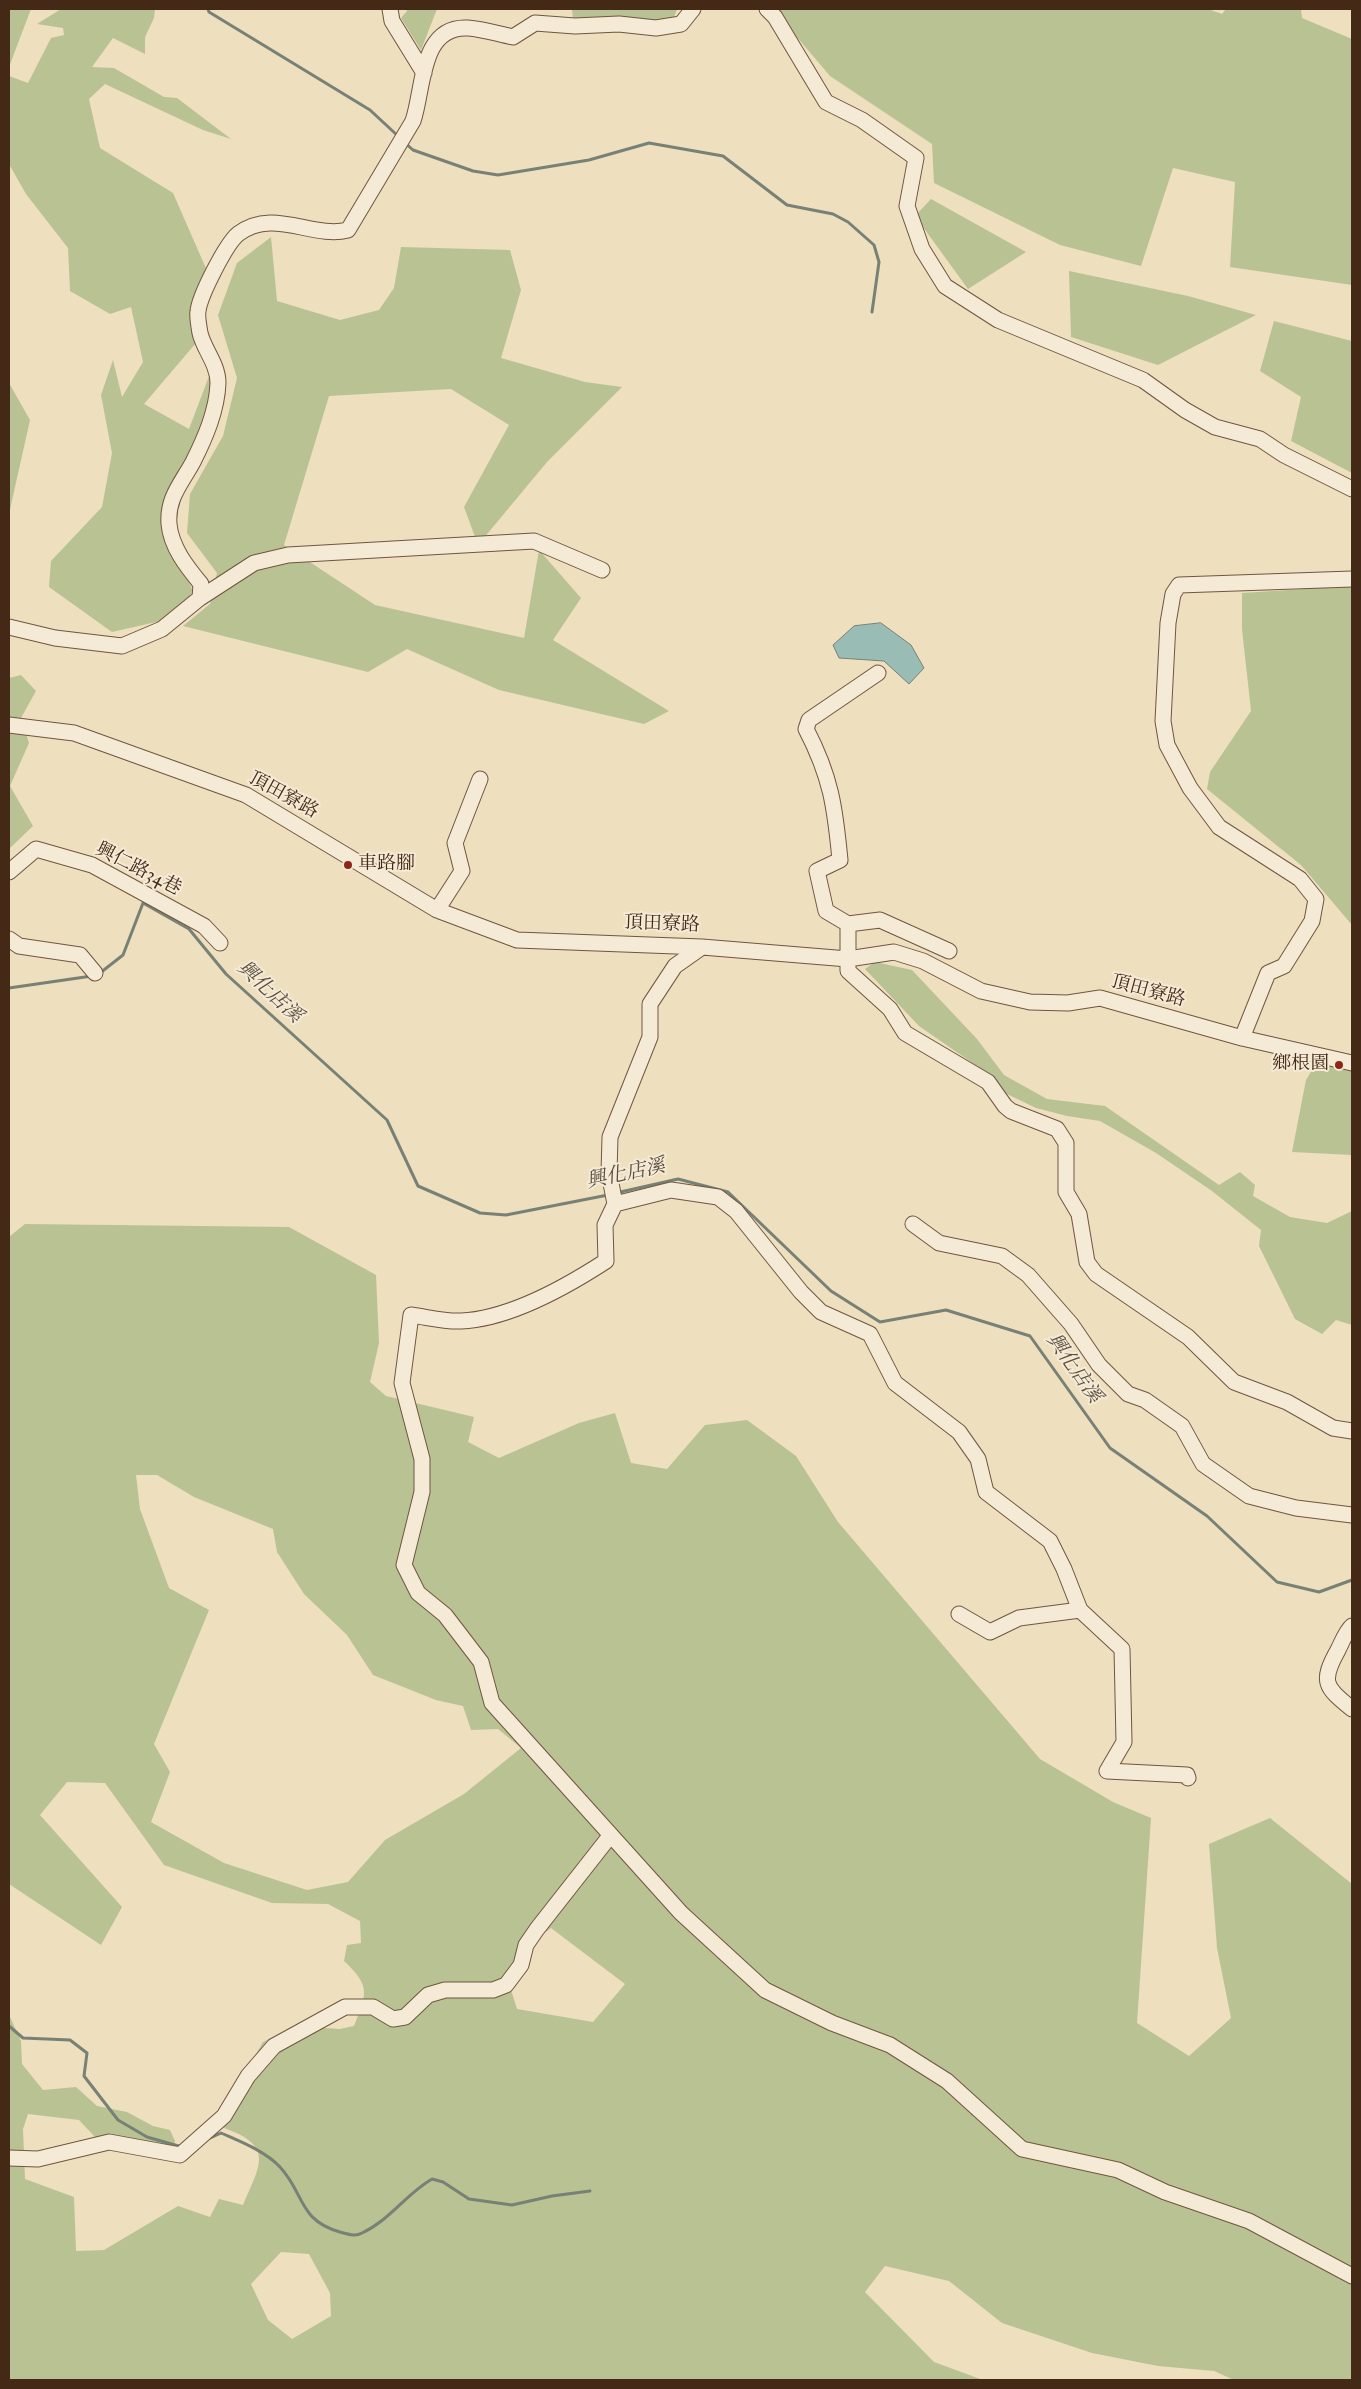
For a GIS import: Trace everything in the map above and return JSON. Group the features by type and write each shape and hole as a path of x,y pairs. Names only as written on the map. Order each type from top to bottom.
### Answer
{"street":[{"path":"390,9 392,21 424,73"},
{"path":"200,598 200,584 179,556 169,525 173,494 192,464 208,431 218,382 212,356 201,335 198,311 222,253 239,234 260,224 277,221 336,233 348,230 413,121 420,103 424,73 433,44 449,30 467,28 513,37 535,23 575,26 619,24 656,28 681,24 693,9"},
{"path":"768,9 826,102 862,120 916,158 907,206 922,249 945,286 998,320 1143,380 1185,410 1215,427 1260,439 1284,455 1352,489"},
{"path":"9,627 55,638 122,646 162,629 200,598 254,564 288,555 534,541 602,570"},
{"path":"1242,1038 1268,973 1284,966 1312,921 1316,899 1300,879 1219,827 1190,788 1167,745 1164,721 1168,622 1173,594 1179,585 1352,579"},
{"path":"878,674 809,720 806,729 821,758 834,803 840,860 817,870 826,910 848,924 880,920 949,951"},
{"name":"頂田寮路","path":"9,725 74,733 246,795 437,910 517,940 702,947 848,959 894,952 924,961 981,991 1030,1002 1068,1003 1100,998 1242,1038 1349,1060"},
{"path":"437,910 462,871 455,843 480,779"},
{"name":"興仁路34巷","path":"9,872 36,849 92,866 204,926 220,943"},
{"path":"848,924 848,971 890,1009 905,1033 988,1082 1005,1106 1011,1111 1057,1129 1066,1143 1066,1192 1079,1214 1088,1262 1096,1274 1188,1336 1234,1382 1286,1402 1333,1428 1352,1431"},
{"path":"9,939 19,946 80,955 94,973"},
{"path":"702,947 675,966 650,1004 650,1037 610,1137 609,1173 615,1204 605,1225 606,1261 580,1278 502,1314 460,1321 411,1314 402,1383 422,1459 422,1492 404,1565 418,1592 445,1615 481,1662 492,1703 681,1913 765,1990 832,2023 890,2045 947,2081 1022,2149 1118,2170 1165,2192 1250,2221 1352,2276"},
{"path":"615,1204 671,1190 718,1197 736,1211 820,1312 870,1334 895,1383 959,1432 978,1459 986,1492 1050,1541 1064,1569 1080,1610 1122,1649 1124,1742 1107,1771 1187,1775 1188,1778"},
{"path":"913,1224 939,1244 1002,1256 1028,1275 1072,1324 1099,1365 1128,1394 1145,1400 1182,1426 1203,1464 1249,1496 1296,1508 1352,1516"},
{"path":"960,1614 990,1632 1019,1618 1080,1610"},
{"path":"1352,1626 1328,1667 1326,1682 1331,1692 1352,1709"},
{"path":"9,2158 38,2159 109,2142 180,2155 224,2116 248,2076 274,2046 345,2007 373,2007 393,2019 406,2017 428,1995 445,1990 493,1990 506,1985 521,1966 526,1945 537,1929 610,1836"}],"green space":[{"path":"9,9 31,9 9,67"},
{"path":"61,9 155,9 154,18 145,37 145,54 113,38 92,67 114,68 164,97 177,98 231,139 203,130 105,84 89,99 100,148 173,193 208,273 196,343 144,404 189,429 211,371 215,383 193,455 167,491 167,536 193,591 174,618 112,632 49,587 51,561 102,507 112,453 101,395 113,360 122,397 143,362 131,307 110,314 70,291 68,248 26,194 9,164 9,76 28,83 51,38 64,35 63,28 37,24"},
{"path":"406,9 437,9 421,50 401,18 407,11"},
{"path":"572,9 677,9 673,20 573,19"},
{"path":"773,9 1208,9 1222,14 1226,9 1301,9 1302,18 1352,39 1352,285 1230,267 1235,182 1173,168 1141,266 1060,245 934,183 932,144 830,76"},
{"path":"931,199 1026,252 968,289 915,216"},
{"path":"271,237 277,301 340,320 379,310 394,288 401,247 510,250 521,290 501,358 585,382 622,387 547,462 478,545 464,507 509,425 451,389 329,396 284,545 375,605 524,638 539,550 581,598 553,640 669,711 644,724 499,690 407,649 368,672 183,626 210,604 217,573 187,533 190,494 223,436 237,378 218,315 237,263"},
{"path":"1069,271 1188,296 1256,315 1158,365 1071,337"},
{"path":"1274,321 1352,341 1352,473 1291,441 1301,397 1260,371"},
{"path":"9,383 30,420 9,514"},
{"path":"1352,586 1352,925 1301,865 1207,789 1210,772 1251,711 1242,629 1242,593"},
{"path":"21,675 36,691 21,718 29,743 10,786 33,826 9,849 9,678"},
{"path":"875,962 912,970 977,1039 1004,1075 1047,1099 1105,1106 1219,1185 1240,1172 1255,1185 1253,1196 1290,1217 1327,1223 1352,1211 1352,1325 1336,1320 1322,1334 1295,1319 1259,1246 1261,1230 1212,1191 1156,1153 1100,1121 1067,1116 1036,1108 1005,1093 984,1071 919,1026 865,969"},
{"path":"1317,1062 1352,1070 1352,1155 1292,1152 1306,1080"},
{"path":"25,1224 289,1227 376,1275 379,1343 370,1382 386,1396 474,1417 468,1442 499,1458 579,1423 615,1413 631,1463 667,1469 705,1425 747,1420 796,1456 838,1522 1040,1759 1113,1802 1151,1818 1137,2023 1189,2056 1231,2018 1217,1948 1209,1844 1270,1818 1352,1884 1352,2380 1234,2380 1214,2371 1158,2366 1092,2353 1002,2323 949,2281 885,2266 865,2292 934,2362 983,2380 9,2380 9,2015 21,2041 22,2064 43,2090 76,2087 97,2106 127,2112 153,2126 170,2130 175,2141 172,2152 95,2137 79,2120 28,2114 23,2129 25,2179 74,2197 76,2251 104,2250 178,2206 210,2217 219,2199 243,2205 258,2168 259,2158 257,2150 251,2142 224,2128 228,2102 263,2042 296,2026 340,2029 354,2026 362,2006 364,1991 359,1977 344,1961 347,1945 361,1943 360,1921 328,1904 272,1903 164,1865 105,1783 67,1782 40,1815 122,1907 101,1945 9,1884 9,1237","holes":["136,1475 157,1475 194,1497 273,1529 277,1552 304,1594 347,1635 373,1675 436,1700 463,1706 471,1730 498,1729 521,1748 464,1794 385,1840 348,1882 307,1890 224,1863 151,1822 170,1772 154,1744 209,1610 169,1588 140,1509","551,1928 625,1984 593,2022 517,2009 507,1977 521,1951","281,2252 309,2254 330,2293 331,2316 292,2339 268,2320 251,2284"]}],"water":[{"path":"881,623 911,645 924,668 909,684 884,661 839,658 833,645 854,626"}],"waterway":[{"path":"208,9 209,12 370,110 398,136"},
{"path":"404,142 413,150 473,171 498,175 589,160 649,143 723,156 787,205 833,214 848,222 874,245 879,262 872,312"},
{"name":"興化店溪","path":"100,973 123,955 143,903 189,929 226,974 387,1120 418,1186 480,1213 506,1215 608,1195"},
{"name":"興化店溪","path":"9,988 92,976"},
{"name":"興化店溪","path":"616,1193 678,1179 728,1192 831,1291 880,1322 946,1310 1030,1336 1110,1448 1207,1516 1277,1582 1319,1592 1352,1580"},
{"path":"9,2026 23,2038 70,2040 87,2053 84,2076 118,2120 147,2137 182,2147"},
{"path":"208,2139 221,2133 267,2156 288,2177 309,2213 316,2221 326,2227 351,2235 357,2235 372,2228 432,2179 443,2182 469,2199 512,2205 552,2196 590,2191"}],"place":[{"name":"車路腳","path":"348,865"},
{"name":"鄉根園","path":"1339,1065"}]}
